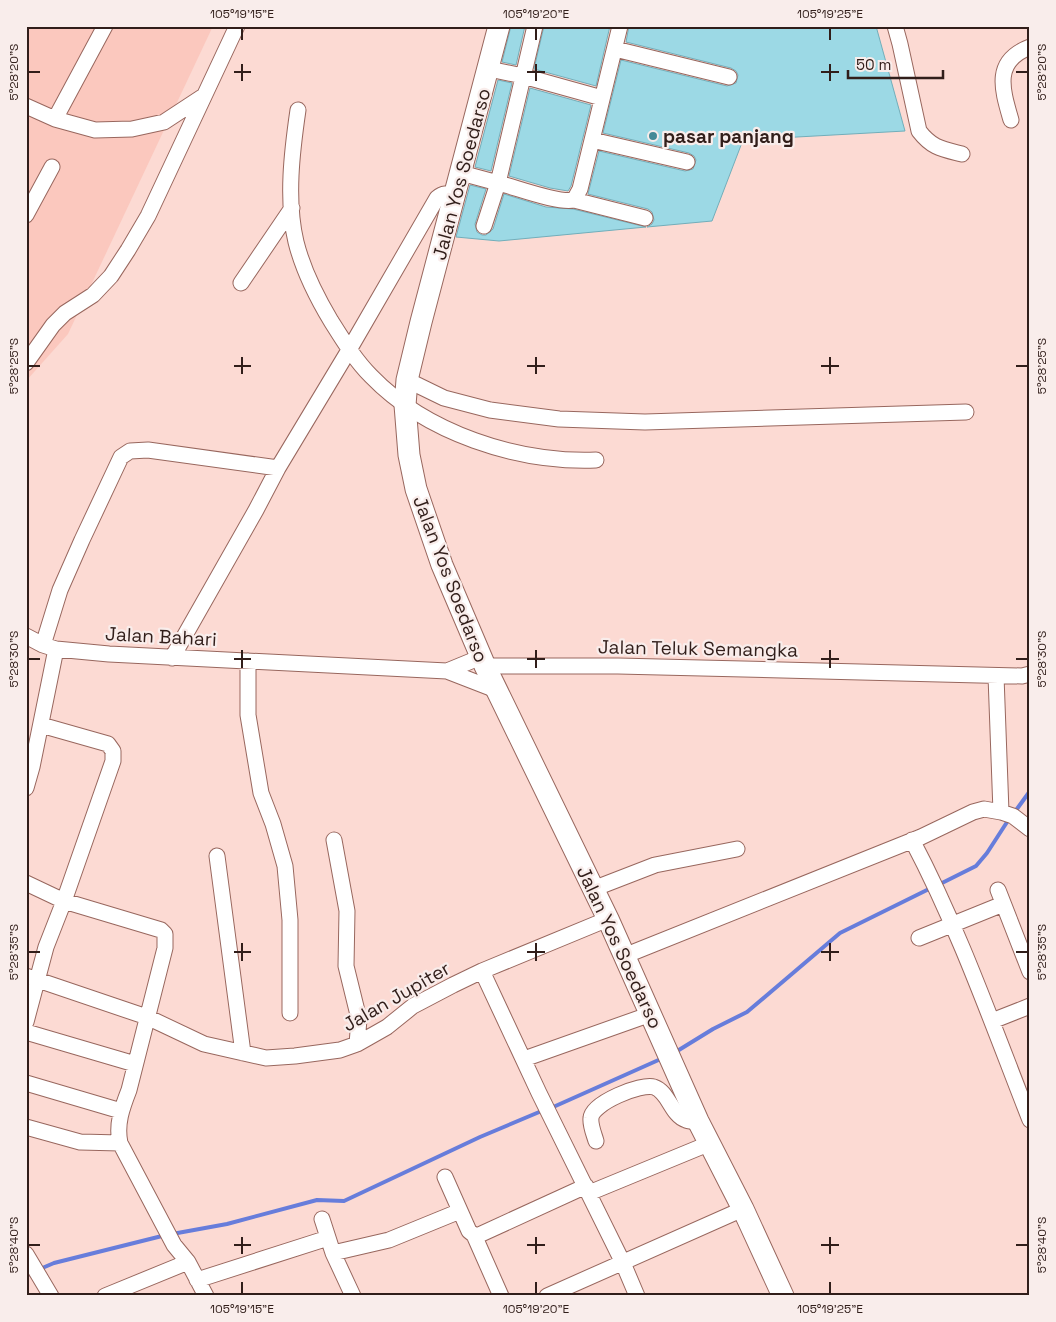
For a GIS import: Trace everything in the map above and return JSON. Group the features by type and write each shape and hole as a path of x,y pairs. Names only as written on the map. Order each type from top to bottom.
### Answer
{"highway":[{"name":"Jalan Yos Soedarso","path":"499,26 407,380 405,405 409,454 416,489 442,565 483,662 594,889 665,1044 708,1144 743,1209 783,1296"}],"street":[{"path":"55,119 105,26"},
{"path":"26,363 53,325 65,314 93,295 111,276 128,250 148,216 202,97 237,26"},
{"path":"484,226 498,183 535,26"},
{"path":"574,200 580,189 620,26"},
{"path":"895,26 919,131 927,142 939,149 962,154"},
{"path":"1011,120 1003,91 1004,72 1008,60 1017,52 1030,47"},
{"path":"615,49 729,77"},
{"path":"489,69 523,76 602,98"},
{"path":"26,106 55,119 95,130 132,129 164,122 202,97"},
{"path":"298,110 292,150 292,208 295,240 303,267 321,304 349,350 371,377 405,405 431,421 500,450 534,457 572,461 596,460"},
{"path":"592,140 687,162"},
{"path":"26,215 52,167"},
{"path":"461,174 558,200 568,202 574,200 646,218"},
{"path":"172,658 278,468 437,198 448,193 454,196"},
{"path":"241,283 292,208"},
{"path":"407,380 444,398 481,408 558,419 645,422 966,412"},
{"path":"26,788 41,725 50,647 60,590 121,457 130,451 148,450 278,468"},
{"name":"Jalan Bahari","path":"26,636 50,647 108,654 172,658 447,671 483,662"},
{"path":"248,661 248,715 261,793 273,824 285,866 290,920 290,1012"},
{"name":"Jalan Teluk Semangka","path":"483,662 996,676 1022,676 1030,674"},
{"name":"Jalan Bahari","path":"447,671 496,690"},
{"path":"996,676 1001,812"},
{"path":"26,1022 32,978 64,901 113,761 113,751 108,744 41,725"},
{"path":"624,956 912,840 973,812 984,809 1001,812 1013,816 1030,829"},
{"path":"334,840 347,910 346,966 359,1019 357,1044"},
{"path":"912,840 944,906 992,1021 1030,1120"},
{"path":"594,889 655,865 737,849"},
{"path":"217,856 243,1054"},
{"path":"26,883 64,901 161,930 165,934 166,948 129,1090 118,1124 120,1143 174,1245 188,1262 206,1296"},
{"path":"920,938 952,925 1001,897 1030,972"},
{"name":"Jalan Jupiter","path":"32,978 147,1017 204,1044 266,1058 295,1056 340,1050 357,1044 387,1027 413,1006 482,971 608,919"},
{"path":"482,971 539,1092 624,1263 637,1296"},
{"path":"992,1021 1030,1006"},
{"path":"524,1059 651,1014"},
{"path":"26,1032 135,1064"},
{"path":"26,1083 121,1111"},
{"path":"596,1141 591,1118 594,1110 614,1097 643,1087 654,1088 662,1093 676,1113 686,1121 698,1121"},
{"path":"26,1127 80,1142 120,1143"},
{"path":"474,1235 479,1235 588,1189 708,1144"},
{"path":"444,1177 469,1231 474,1235 501,1296"},
{"path":"547,1296 743,1209"},
{"path":"333,1253 389,1240 460,1211"},
{"path":"322,1220 333,1253 353,1296"},
{"path":"197,1280 328,1238"},
{"path":"30,1259 49,1292"},
{"path":"105,1296 188,1262"}],"shaded area":[{"path":"26,26 213,26 68,334 26,381"}],"building":[{"path":"511,26 525,26 516,65 502,62"},
{"path":"544,26 610,26 596,86 534,69"},
{"path":"629,26 876,26 905,131 743,140 712,221 647,227 654,220 652,212 648,209 588,194 599,151 685,171 693,169 696,160 689,153 603,133 621,60 727,86 736,83 738,75 731,68 626,42"},
{"path":"498,80 512,83 491,171 475,167"},
{"path":"530,88 591,105 571,186 568,191 550,188 509,176"},
{"path":"470,185 486,189 475,224 477,232 482,235 486,235 493,229 504,194 546,207 573,209 646,227 499,241 456,237"}],"waterway":[{"path":"1014,813 1030,791"},
{"path":"938,885 976,866 987,853 1009,819"},
{"path":"674,1053 713,1029 747,1012 840,933 931,888"},
{"path":"551,1108 663,1058"},
{"path":"172,1234 227,1224 317,1200 344,1201 480,1137 544,1110"},
{"path":"40,1269 54,1263 166,1235"},
{"path":"26,1276 34,1272"}],"place":[{"name":"pasar panjang","path":"653,136"}]}
